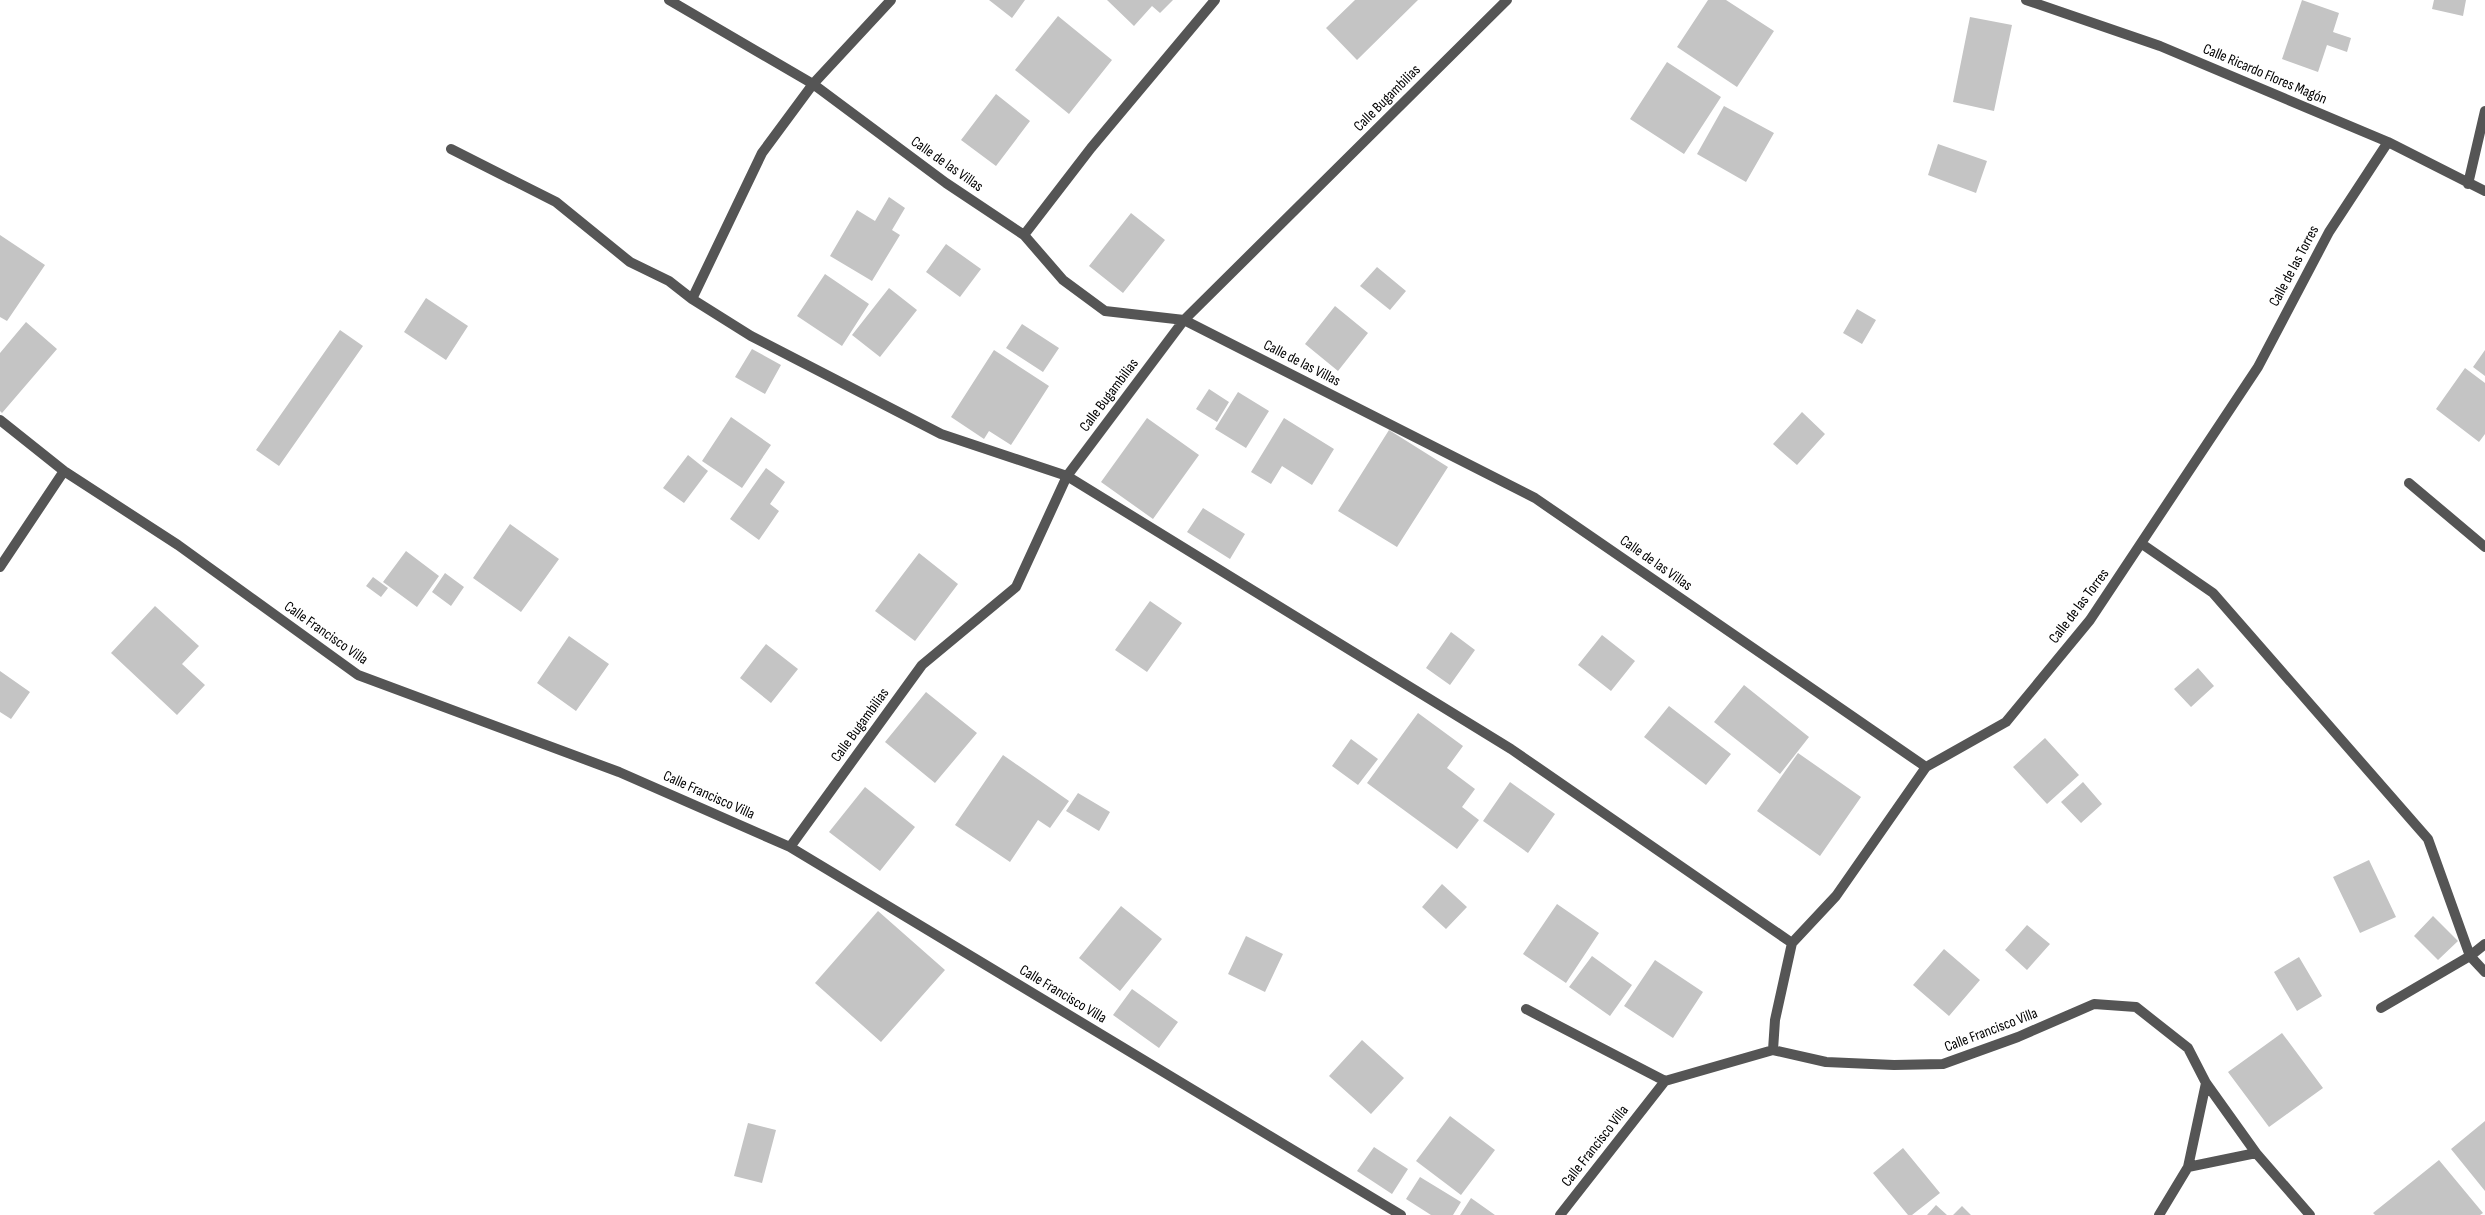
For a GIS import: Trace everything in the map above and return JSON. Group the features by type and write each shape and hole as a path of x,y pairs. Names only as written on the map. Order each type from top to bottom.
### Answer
{"street":[{"name":"Calle de las Villas","path":"669,0 813,84 946,183 1024,235 1063,280 1105,311 1184,320 1535,498 1926,767"},
{"path":"692,299 762,153 813,84 891,0"},
{"path":"1024,235 1092,148 1215,0"},
{"name":"Calle Bugambilias","path":"790,847 922,665 1016,587 1067,476 1184,320 1508,0"},
{"name":"Calle Ricardo Flores Magón","path":"2026,0 2160,46 2388,142 2485,191"},
{"path":"2468,184 2485,111"},
{"name":"Calle de las Torres","path":"1792,943 1836,896 1926,767 2006,722 2090,620 2258,368 2329,232 2388,142"},
{"path":"451,149 556,202 630,262 669,281 692,299 750,336 941,434 1067,476 1511,749 1792,943 1775,1020 1773,1050"},
{"name":"Calle Francisco Villa","path":"0,420 64,471 178,545 358,675 619,772 790,847 1402,1215"},
{"path":"0,567 64,471"},
{"path":"2409,483 2485,546"},
{"path":"2142,544 2213,593 2428,839 2470,956 2485,972"},
{"path":"2381,1008 2470,956 2485,944"},
{"name":"Calle Francisco Villa","path":"1560,1215 1665,1081 1773,1050 1826,1062 1894,1065 1943,1064 2018,1037 2094,1004 2136,1007 2188,1048 2206,1083 2256,1153 2310,1215"},
{"path":"1526,1009 1665,1081"},
{"path":"2159,1215 2188,1167 2206,1083"},
{"path":"2188,1167 2256,1153"}],"building":[{"path":"989,0 1025,0 1012,18"},
{"path":"1107,0 1173,0 1160,13 1152,6 1134,26"},
{"path":"1355,0 1418,0 1357,60 1326,28"},
{"path":"1708,0 1726,0 1774,31 1737,87 1677,47"},
{"path":"2302,0 2339,13 2333,32 2351,38 2347,52 2327,45 2318,72 2282,59"},
{"path":"2434,0 2466,0 2463,16 2432,9"},
{"path":"1058,16 1112,60 1069,114 1015,70"},
{"path":"1970,17 2012,25 1994,111 1953,102"},
{"path":"1667,62 1721,97 1684,154 1630,119"},
{"path":"996,94 1030,121 996,166 961,140"},
{"path":"1724,106 1774,133 1746,182 1697,154"},
{"path":"1938,144 1987,161 1976,193 1928,175"},
{"path":"889,197 905,208 892,230 900,235 872,281 830,256 857,210 875,221"},
{"path":"1131,213 1165,240 1123,293 1089,266"},
{"path":"0,235 45,265 7,321 0,317"},
{"path":"946,244 981,269 960,297 926,272"},
{"path":"1377,267 1406,291 1390,310 1360,286"},
{"path":"825,274 869,304 842,346 797,316"},
{"path":"889,288 917,310 880,357 852,335"},
{"path":"426,298 468,326 446,360 404,332"},
{"path":"1335,306 1368,333 1338,371 1305,344"},
{"path":"1857,309 1876,320 1862,344 1843,333"},
{"path":"26,322 57,349 2,413 0,411 0,353"},
{"path":"1022,324 1059,348 1043,372 1006,348"},
{"path":"340,330 363,346 279,466 256,450"},
{"path":"752,349 781,365 765,394 735,377"},
{"path":"994,350 1049,386 1011,445 989,431 984,439 951,417"},
{"path":"2485,350 2485,376 2473,367"},
{"path":"2465,368 2485,383 2485,434 2479,442 2436,409"},
{"path":"1209,389 1229,402 1217,422 1196,409"},
{"path":"1238,392 1269,411 1246,448 1215,429"},
{"path":"1802,412 1825,434 1797,465 1773,444"},
{"path":"731,417 771,445 742,488 702,461"},
{"path":"1147,418 1199,455 1153,519 1101,482"},
{"path":"1284,418 1334,449 1312,485 1282,466 1271,484 1251,472"},
{"path":"1389,430 1448,467 1397,547 1338,511"},
{"path":"688,455 708,471 684,503 663,488"},
{"path":"766,468 785,482 770,504 779,511 759,540 730,519"},
{"path":"1203,508 1245,534 1230,559 1187,532"},
{"path":"510,524 559,559 521,612 473,578"},
{"path":"406,551 439,576 417,607 383,582"},
{"path":"919,553 958,584 915,641 875,611"},
{"path":"445,573 464,587 451,606 432,592"},
{"path":"373,577 388,588 381,597 366,586"},
{"path":"1150,601 1182,623 1147,672 1115,650"},
{"path":"155,606 199,646 182,664 205,685 177,715 111,653"},
{"path":"1451,632 1475,650 1450,685 1426,668"},
{"path":"1602,635 1635,661 1611,691 1578,665"},
{"path":"569,636 609,664 576,711 537,683"},
{"path":"766,644 798,669 771,703 740,678"},
{"path":"2198,668 2214,686 2191,707 2174,689"},
{"path":"0,671 30,692 11,719 0,712"},
{"path":"1744,685 1809,737 1780,774 1714,722"},
{"path":"926,692 977,733 935,783 885,742"},
{"path":"1669,706 1731,754 1706,785 1644,737"},
{"path":"1418,713 1463,746 1447,768 1475,789 1462,807 1479,820 1457,849 1367,783"},
{"path":"2045,738 2079,775 2047,804 2013,767"},
{"path":"1351,739 1378,759 1358,785 1332,766"},
{"path":"1798,753 1861,797 1820,856 1757,811"},
{"path":"1003,755 1069,801 1050,828 1038,820 1010,862 955,825"},
{"path":"1510,782 1555,814 1528,853 1483,821"},
{"path":"2083,782 2102,804 2081,823 2061,802"},
{"path":"865,787 915,827 880,871 829,832"},
{"path":"1078,793 1110,812 1099,831 1066,811"},
{"path":"2369,860 2396,917 2360,933 2333,877"},
{"path":"1442,884 1467,907 1446,929 1422,907"},
{"path":"1557,904 1599,933 1566,983 1523,954"},
{"path":"1121,906 1162,939 1120,991 1079,958"},
{"path":"878,911 945,970 881,1042 815,983"},
{"path":"2433,916 2458,941 2438,960 2414,936"},
{"path":"2027,925 2050,944 2027,970 2005,950"},
{"path":"1246,936 1283,954 1265,992 1228,974"},
{"path":"1944,949 1980,980 1949,1016 1913,985"},
{"path":"1592,956 1632,985 1610,1016 1569,987"},
{"path":"2299,957 2322,996 2297,1011 2274,972"},
{"path":"1655,960 1703,992 1673,1038 1624,1006"},
{"path":"1132,989 1178,1022 1159,1048 1113,1015"},
{"path":"2282,1033 2323,1088 2269,1127 2228,1072"},
{"path":"1362,1040 1404,1078 1371,1114 1329,1076"},
{"path":"1450,1116 1495,1150 1461,1195 1416,1161"},
{"path":"2485,1121 2485,1191 2451,1149"},
{"path":"748,1123 776,1130 762,1183 734,1176"},
{"path":"1374,1147 1408,1169 1392,1194 1357,1171"},
{"path":"1903,1148 1940,1193 1912,1215 1908,1215 1873,1173"},
{"path":"2439,1160 2483,1213 2480,1215 2375,1215 2373,1213"},
{"path":"1420,1177 1461,1202 1453,1215 1431,1215 1406,1199"},
{"path":"1471,1198 1495,1215 1460,1215"},
{"path":"1936,1205 1947,1215 1927,1215"},
{"path":"1962,1206 1971,1215 1953,1215"}]}
